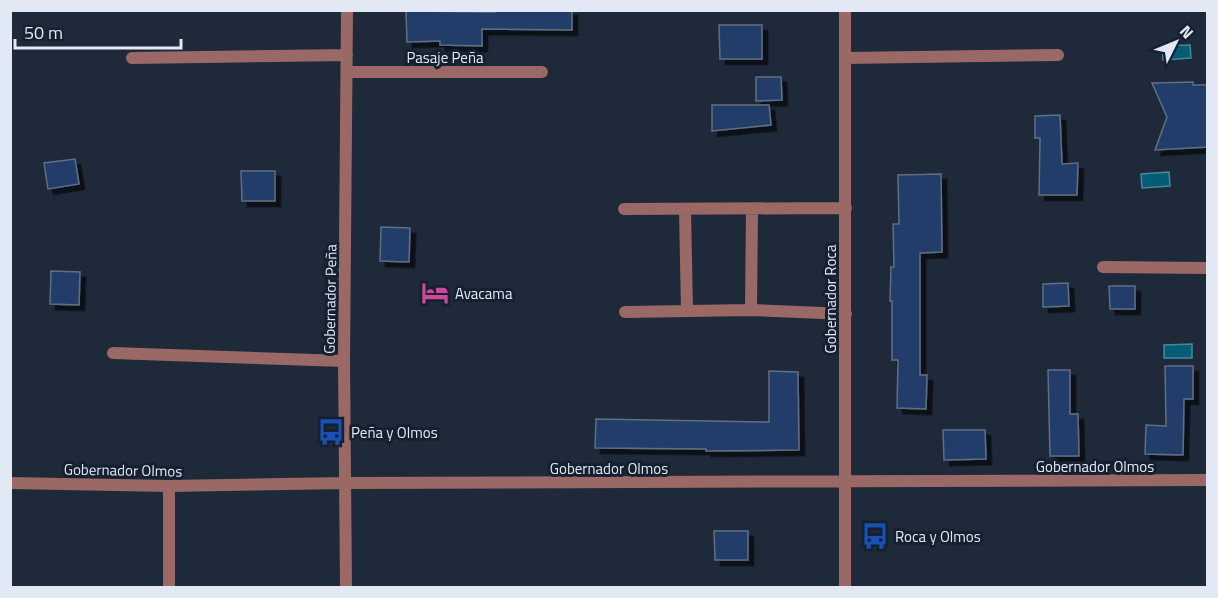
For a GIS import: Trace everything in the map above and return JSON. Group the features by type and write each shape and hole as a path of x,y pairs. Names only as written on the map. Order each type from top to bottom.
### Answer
{"street":[{"name":"Gobernador Peña","path":"346,588 344,361 347,10"},
{"name":"Gobernador Roca","path":"845,10 845,588"},
{"path":"132,58 347,55"},
{"path":"845,58 1058,55"},
{"name":"Pasaje Peña","path":"348,72 542,72"},
{"path":"624,209 846,208"},
{"path":"751,309 752,209"},
{"path":"685,210 687,311"},
{"path":"1103,267 1208,268"},
{"path":"625,312 751,309 846,314"},
{"path":"112,353 344,361"},
{"name":"Gobernador Olmos","path":"10,483 169,486 345,483 1208,480"},
{"path":"169,486 169,588"}],"water":[{"path":"1190,45 1191,58 1163,60 1162,46"},
{"path":"1169,172 1170,186 1142,188 1141,174"},
{"path":"1192,344 1192,358 1164,358 1164,345"}],"building":[{"path":"494,10 572,10 572,30 482,29 482,46 440,45 440,41 407,42 406,11 495,12"},
{"path":"719,25 762,25 762,59 720,59"},
{"path":"756,77 781,77 782,100 756,101"},
{"path":"1193,82 1193,85 1208,85 1208,147 1155,150 1167,117 1152,83"},
{"path":"712,105 769,105 771,125 712,131"},
{"path":"1060,115 1062,164 1078,163 1077,195 1039,195 1040,138 1035,138 1035,116"},
{"path":"75,159 79,184 48,189 44,163"},
{"path":"241,171 275,171 275,201 242,201"},
{"path":"941,174 942,252 920,253 920,375 927,375 926,409 897,408 898,360 892,360 892,301 890,301 891,267 894,267 893,224 899,224 898,175"},
{"path":"381,227 410,228 409,262 380,261"},
{"path":"51,271 80,272 79,305 50,304"},
{"path":"1068,283 1069,306 1043,307 1043,284"},
{"path":"1109,286 1135,286 1135,309 1110,309"},
{"path":"1165,366 1193,366 1193,399 1184,399 1183,455 1145,454 1146,425 1166,426"},
{"path":"1048,370 1070,370 1070,414 1078,414 1079,456 1050,456"},
{"path":"769,371 798,372 799,450 706,451 706,449 595,448 596,419 769,422"},
{"path":"943,430 985,430 986,459 944,460"},
{"path":"714,531 748,531 748,560 715,560"}],"place":[{"name":"Avacama","path":"435,293"},
{"name":"Peña y Olmos","path":"331,432"},
{"name":"Roca y Olmos","path":"875,536"}]}
